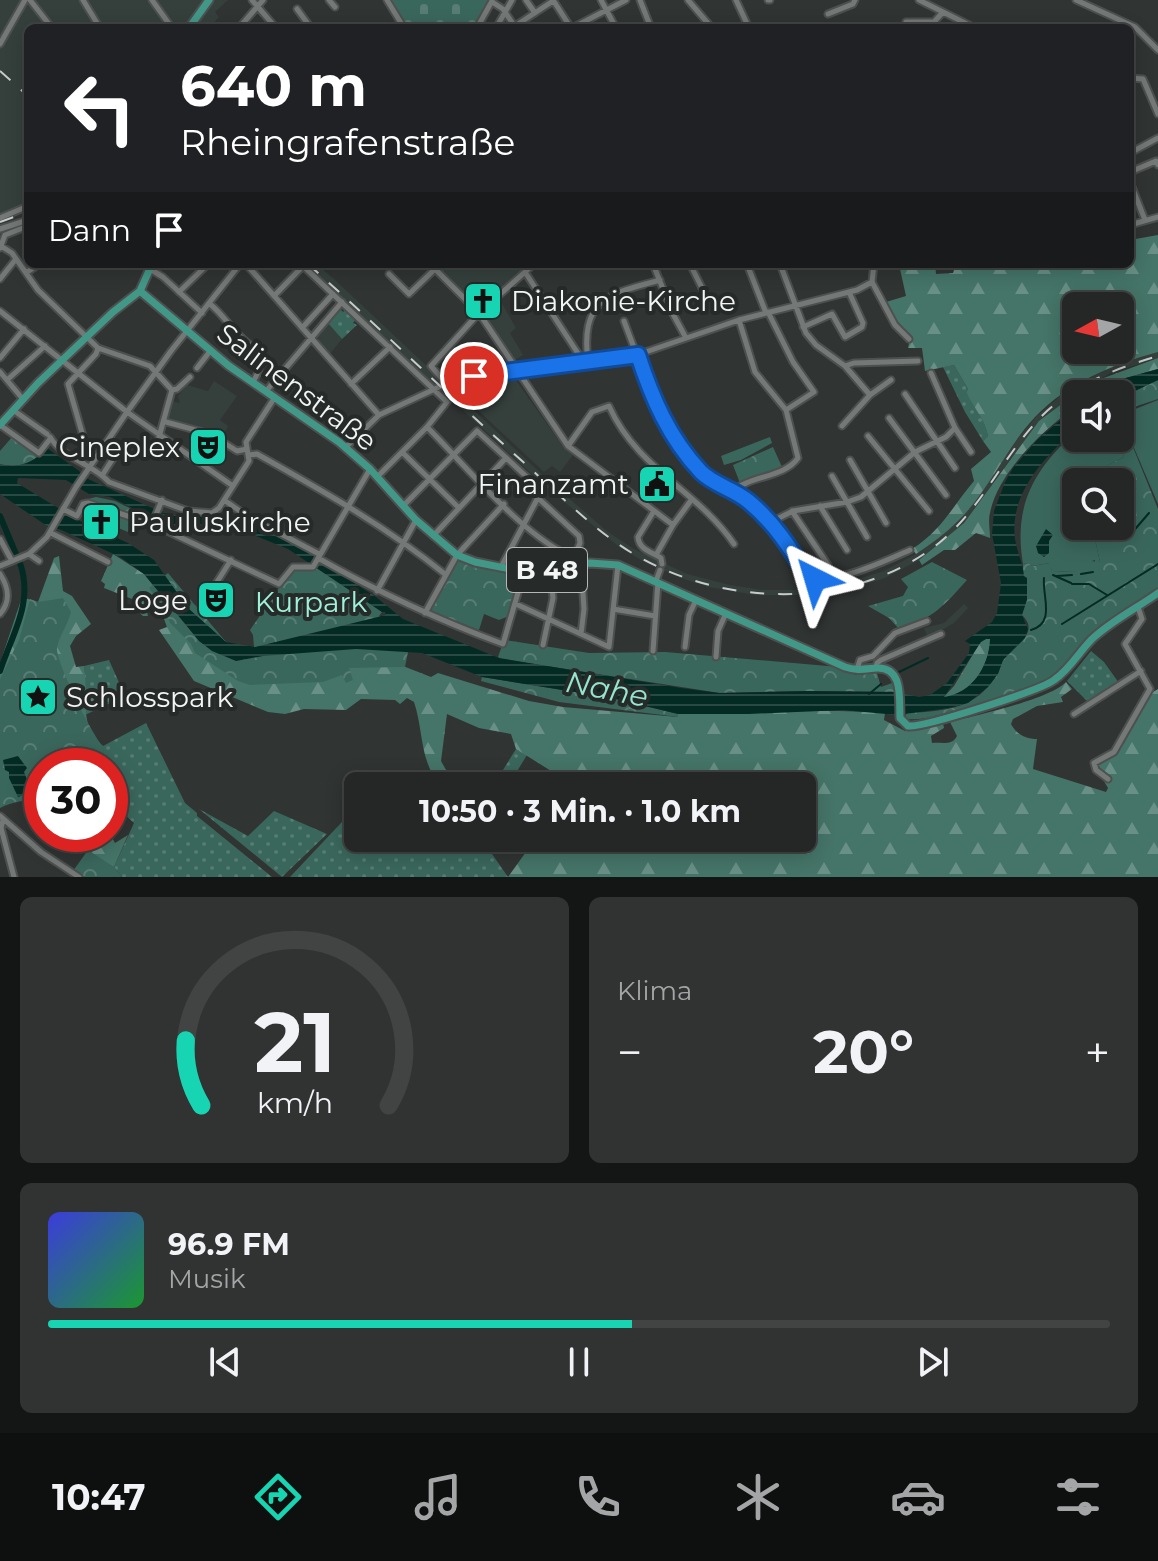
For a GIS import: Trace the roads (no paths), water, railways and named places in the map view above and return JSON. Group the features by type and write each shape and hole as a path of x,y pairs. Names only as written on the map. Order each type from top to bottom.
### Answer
{"main road":[{"path":"191,24 209,0"},
{"path":"0,425 22,398 139,290 146,268"},
{"name":"Salinenstraße","path":"139,290 253,382 349,444 354,454 416,520 457,555 525,572 577,562 618,565 828,661 860,670"},
{"path":"860,670 876,668 890,671 898,682 900,720 910,727 924,725 1049,684 1094,638 1158,593"}],"street":[{"path":"0,44 28,0 49,24"},
{"path":"83,0 98,24"},
{"path":"152,0 170,24"},
{"path":"252,0 273,24"},
{"path":"242,24 263,0"},
{"path":"329,0 335,7"},
{"path":"387,0 402,24"},
{"path":"498,24 512,0"},
{"path":"526,0 535,13"},
{"path":"520,24 553,0 568,24"},
{"path":"601,0 614,24"},
{"path":"579,24 626,0"},
{"path":"640,0 649,24"},
{"path":"688,0 709,24"},
{"path":"736,0 747,24"},
{"path":"828,14 853,4 855,0"},
{"path":"919,0 967,24"},
{"path":"1076,0 1128,24"},
{"path":"479,24 492,1 514,24"},
{"path":"297,9 308,24"},
{"path":"906,22 934,22 943,12"},
{"path":"1134,27 1157,45"},
{"path":"1134,78 1143,79 1158,114"},
{"path":"1134,151 1158,138"},
{"path":"1134,171 1157,162"},
{"path":"1134,192 1145,220"},
{"path":"0,218 24,208"},
{"path":"1134,224 1158,217"},
{"path":"1,228 24,221"},
{"path":"24,228 0,243 38,290 98,348 157,373 172,390"},
{"path":"0,279 16,259"},
{"path":"26,273 33,268"},
{"path":"149,268 202,313"},
{"path":"179,292 204,268"},
{"path":"0,566 29,554 51,532 127,412 240,268"},
{"path":"247,268 379,415"},
{"path":"274,296 299,268"},
{"path":"305,268 434,388 447,405 377,477"},
{"path":"389,274 409,294 430,268"},
{"path":"434,268 479,313 568,446 672,528"},
{"path":"446,383 431,366 479,313 530,268"},
{"path":"655,268 686,338"},
{"path":"692,268 706,296"},
{"path":"749,268 793,362 814,392 786,410"},
{"path":"781,268 803,327 816,345 845,366 870,395"},
{"path":"874,268 872,282 895,325 909,339"},
{"path":"525,272 579,355 580,363"},
{"path":"588,362 594,310 604,298 660,280"},
{"path":"349,444 379,415 464,377 638,355 739,320 849,292 872,282"},
{"path":"803,327 832,314 845,337 862,327 849,292"},
{"path":"302,328 333,294"},
{"path":"267,390 342,302"},
{"path":"210,304 259,354 260,365 253,382"},
{"path":"1,315 24,329 159,437 233,486"},
{"path":"733,491 748,482 787,469 798,458 786,410 755,372 739,320"},
{"path":"624,321 657,409 673,436 702,473 748,501 771,522 810,579 866,568 910,550"},
{"path":"0,358 24,329"},
{"path":"7,380 45,346"},
{"path":"351,384 390,347"},
{"path":"81,461 85,443 67,386 98,348"},
{"path":"197,368 211,350"},
{"path":"845,366 864,362 918,361"},
{"path":"1,373 22,398"},
{"path":"931,373 955,428 971,452"},
{"path":"172,390 190,377"},
{"path":"842,426 870,395 891,380"},
{"path":"159,437 166,422 172,390"},
{"path":"905,394 955,468"},
{"path":"13,410 49,437 64,453 103,474 109,482 188,511 212,513 216,512 249,461 246,442 276,396"},
{"path":"568,446 592,412 609,406 618,424 653,467 710,515 734,544"},
{"path":"889,418 946,495"},
{"path":"166,422 214,437 237,451 257,454 405,542 446,575"},
{"path":"0,425 39,453 49,437"},
{"path":"427,427 544,543 577,562"},
{"path":"771,522 792,511 847,502 868,493 915,452 955,428"},
{"path":"403,506 477,431 529,479"},
{"path":"868,436 929,511"},
{"path":"402,452 459,508"},
{"path":"103,474 116,454"},
{"path":"433,536 505,459"},
{"path":"850,460 886,523"},
{"path":"65,510 77,516 83,504 88,503 153,521 279,584 293,567 317,559 370,469"},
{"path":"832,476 867,537"},
{"path":"501,567 540,495 579,536 577,562 584,609 581,634"},
{"path":"656,555 692,499"},
{"path":"153,521 162,500"},
{"path":"224,500 317,559 377,591 503,644 525,572"},
{"path":"425,613 457,555 504,504"},
{"path":"820,506 847,550"},
{"path":"653,651 661,558 642,548 638,540 654,511"},
{"path":"792,511 828,565"},
{"path":"377,591 416,520"},
{"path":"51,532 108,562"},
{"path":"0,539 12,561"},
{"path":"29,554 39,561"},
{"path":"201,607 231,560"},
{"path":"516,604 609,647 618,565"},
{"path":"543,645 553,598 550,569"},
{"path":"0,574 7,586 7,605 0,614"},
{"path":"685,647 689,615 696,599"},
{"path":"1108,779 1093,766 1096,761 1114,752 1150,691 1125,644 1142,619 1138,607"},
{"path":"613,609 655,616"},
{"path":"716,657 718,631 726,613"},
{"path":"860,670 860,660 873,656 895,633 927,621"},
{"path":"876,668 881,660 941,634"},
{"path":"1074,714 1141,671"},
{"path":"2,818 1,828 14,877"},
{"path":"2,818 53,861 79,877"}],"water":[{"path":"1158,369 1158,380 1134,391 1134,380 1119,380"},
{"name":"Nahe","path":"1062,419 1062,443 1041,464 1023,491 1015,522 1015,539 1027,578 1027,600 1022,615 1028,629 1025,638 1003,660 998,674 988,687 968,703 897,715 843,710 678,714 612,698 482,677 422,653 356,649 236,661 212,651 199,641 144,574 120,557 59,529 50,528 0,494 0,464 25,464 47,448 86,478 163,513 226,517 270,532 314,555 403,619 499,658 719,693 896,692 919,697 930,695 947,683 969,653 970,644 965,641 992,622 997,613 1001,583 992,534 994,511 1013,468 1037,440","holes":["18,478 66,480 89,494 110,497 174,525 224,523 288,549 386,615 255,647 226,642 188,608 154,560 17,483","990,639 986,659 977,677 963,690 944,697 981,642"]},
{"path":"1046,529 1053,535 1049,541 1049,553 1044,557 1038,553 1036,546"},
{"path":"18,756 24,764 24,795 18,797 3,760"}],"waterway":[{"path":"1134,530 1149,513"},
{"path":"0,516 16,554"},
{"path":"0,671 23,605 24,578 20,563"},
{"path":"1062,624 1158,564"},
{"path":"1081,574 1093,572"},
{"path":"1053,575 1071,583"},
{"path":"1057,576 1072,575"},
{"path":"1031,630 1039,626 1046,615 1044,578"},
{"path":"1072,584 1089,584 1107,595"},
{"path":"897,673 928,658"},
{"path":"869,694 881,684"}],"railway":[{"path":"0,71 24,92"},
{"path":"0,222 24,213"},
{"path":"312,268 602,532 632,553 668,571 707,584 747,592 788,594 829,591 868,581 905,565 954,530 1024,436 1063,398 1093,380 1158,356"}],"place":[{"name":"Diakonie-Kirche","path":"483,301"},
{"name":"Cineplex","path":"208,447"},
{"name":"Finanzamt","path":"657,484"},
{"name":"Pauluskirche","path":"101,522"},
{"name":"Loge","path":"216,600"},
{"name":"Schlosspark","path":"38,697"}],"park label":[{"name":"Kurpark","path":"311,602"}]}
